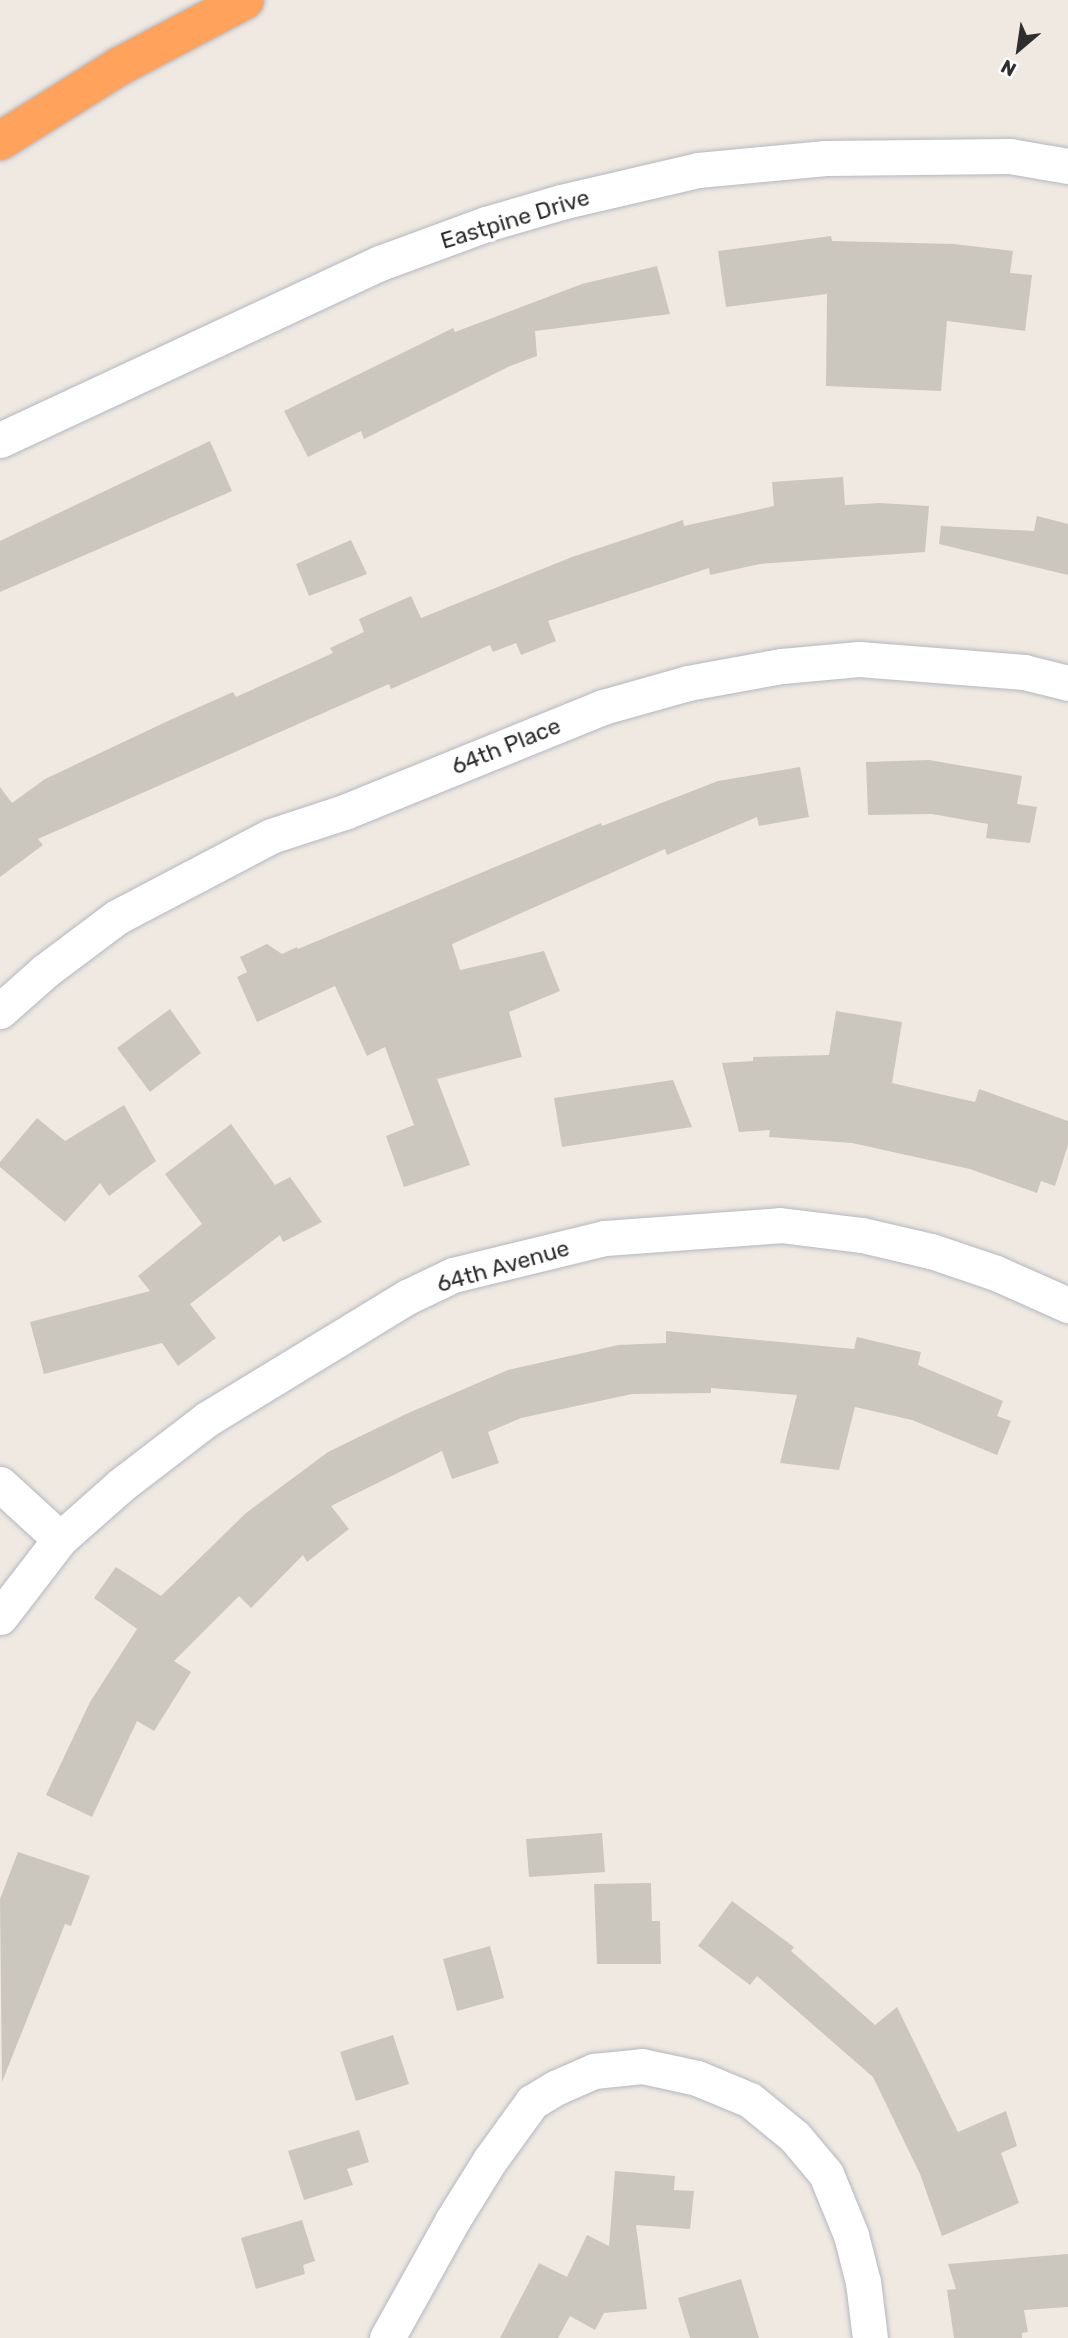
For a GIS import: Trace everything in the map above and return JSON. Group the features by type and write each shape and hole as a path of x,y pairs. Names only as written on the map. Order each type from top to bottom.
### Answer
{"highway":[{"path":"0,141 120,66 245,0"}],"street":[{"name":"Eastpine Drive","path":"0,440 380,263 486,223 561,202 698,170 825,158 1010,156 1068,166"},
{"name":"64th Place","path":"0,1011 45,971 117,917 271,836 347,811 603,707 688,683 782,666 859,659 1024,672 1068,683"},
{"name":"64th Avenue","path":"0,1617 60,1539 121,1485 207,1419 407,1297 453,1275 605,1238 780,1225 862,1235 931,1251 996,1273 1068,1306"},
{"path":"0,1484 60,1539"},
{"path":"387,2338 452,2221 532,2102 555,2088 594,2071 642,2066 697,2078 750,2100 795,2137 826,2174 854,2247 863,2282 870,2338"}],"building":[{"path":"831,236 832,241 954,244 1013,251 1010,273 1032,275 1025,331 947,321 941,391 826,386 827,294 726,307 718,251"},
{"path":"657,266 670,314 535,331 537,356 510,366 364,439 361,431 308,457 284,411 453,328 455,332 582,284"},
{"path":"210,441 232,491 0,592 0,541"},
{"path":"843,477 845,505 880,503 929,506 925,552 760,564 710,575 709,568 548,621 556,641 521,655 516,643 493,652 490,645 391,689 389,684 38,839 43,845 0,877 0,787 12,803 45,779 170,720 233,692 236,697 333,653 330,648 364,632 359,619 411,596 421,618 572,557 683,520 684,526 774,506 772,482"},
{"path":"1037,516 1068,524 1068,575 939,544 941,526 1034,531"},
{"path":"351,540 367,574 309,596 296,564"},
{"path":"929,760 1022,776 1017,804 1037,807 1030,843 986,838 988,824 932,814 868,815 866,762"},
{"path":"800,767 809,817 759,826 757,817 667,855 665,849 452,944 460,970 544,951 560,991 509,1012 522,1057 437,1079 470,1165 404,1187 386,1136 414,1125 385,1047 367,1056 335,986 257,1022 237,977 247,972 240,957 267,944 282,954 297,947 298,949 601,823 602,826 718,781"},
{"path":"170,1009 201,1053 150,1092 117,1048"},
{"path":"836,1011 902,1022 892,1083 975,1102 979,1089 1068,1121 1068,1145 1055,1186 1041,1181 1037,1193 970,1169 852,1143 769,1137 770,1130 739,1132 722,1063 753,1061 753,1057 829,1055"},
{"path":"673,1080 692,1127 562,1147 554,1098"},
{"path":"124,1105 156,1161 109,1196 100,1183 65,1222 0,1167 0,1162 37,1118 65,1141"},
{"path":"231,1124 275,1185 290,1177 322,1222 283,1242 280,1235 190,1304 216,1338 178,1366 162,1343 44,1374 30,1322 150,1291 138,1276 202,1224 165,1174"},
{"path":"666,1331 854,1349 857,1337 921,1352 918,1365 1003,1401 997,1416 1011,1421 997,1455 912,1420 855,1407 839,1470 780,1463 797,1395 711,1388 711,1393 632,1394 521,1418 488,1432 499,1463 452,1479 442,1451 331,1506 349,1529 307,1562 303,1555 251,1608 239,1596 174,1661 191,1672 154,1731 137,1721 92,1817 46,1795 90,1702 137,1629 94,1598 116,1567 161,1596 246,1513 328,1452 406,1414 508,1370 618,1345 666,1343"},
{"path":"602,1833 605,1872 529,1877 526,1839"},
{"path":"18,1852 90,1876 71,1926 65,1924 2,2082 0,1899"},
{"path":"651,1883 652,1921 660,1921 661,1964 597,1964 594,1884"},
{"path":"732,1901 794,1947 791,1951 875,2025 897,2007 958,2132 1006,2111 1017,2146 1001,2153 1019,2203 942,2236 920,2174 873,2077 757,1976 750,1985 698,1946"},
{"path":"490,1946 504,1998 457,2011 443,1959"},
{"path":"393,2035 409,2084 356,2101 340,2052"},
{"path":"359,2130 369,2162 347,2169 353,2185 304,2200 288,2151"},
{"path":"615,2171 675,2176 674,2190 694,2191 690,2229 636,2225 647,2309 604,2313 595,2330 570,2316 558,2338 500,2338 539,2263 567,2277 587,2235 609,2246"},
{"path":"302,2220 315,2261 303,2265 305,2274 256,2289 241,2238"},
{"path":"1068,2254 1068,2307 1024,2310 1028,2332 1022,2333 1022,2338 954,2338 947,2290 956,2289 948,2264"},
{"path":"741,2279 759,2338 690,2338 678,2298"}]}
